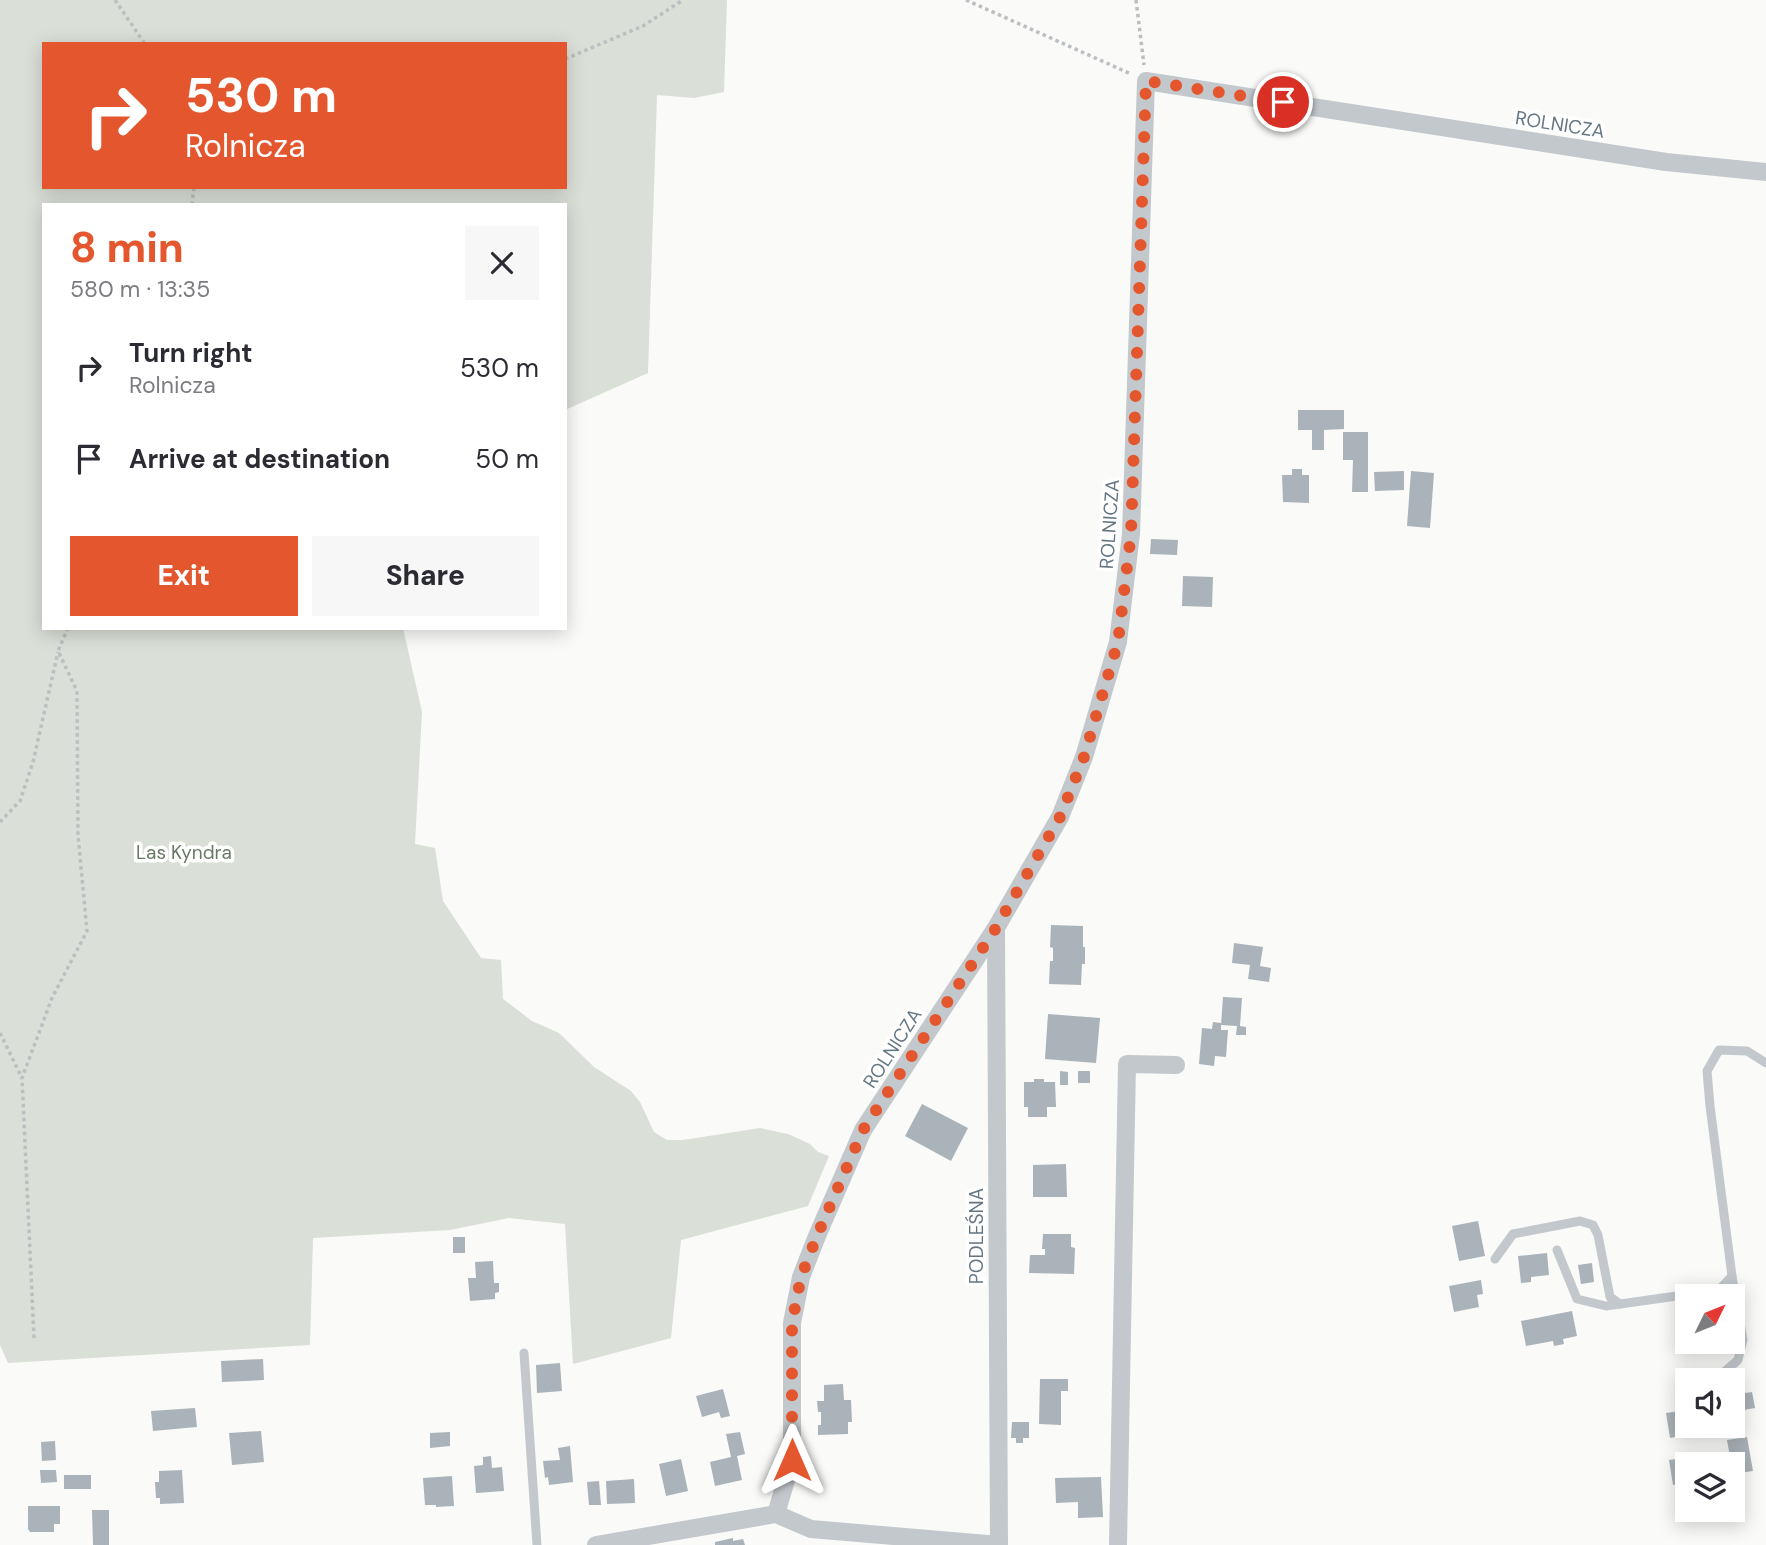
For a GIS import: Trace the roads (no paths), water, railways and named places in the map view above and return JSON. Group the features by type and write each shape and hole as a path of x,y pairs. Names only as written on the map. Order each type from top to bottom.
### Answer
{"street":[{"name":"ROLNICZA","path":"776,1514 792,1460 792,1323 801,1277 817,1236 863,1130 996,928 1060,817 1084,757 1118,642 1131,534 1146,81 1666,162 1766,172"},
{"name":"PODLEŚNA","path":"776,1514 811,1529 999,1545 996,928"},
{"path":"1118,1545 1127,1064 1176,1065"},
{"path":"596,1545 776,1514"}],"lane":[{"path":"1729,1368 1738,1360 1743,1340 1731,1276 1707,1070 1719,1050 1748,1051 1766,1063"},
{"path":"1495,1259 1513,1234 1580,1221 1594,1225 1610,1297 1620,1304"},
{"path":"1558,1250 1577,1298 1606,1306 1719,1290 1731,1276"},
{"path":"524,1353 537,1545"}],"park label":[{"name":"Las Kyndra","path":"184,852"}]}
